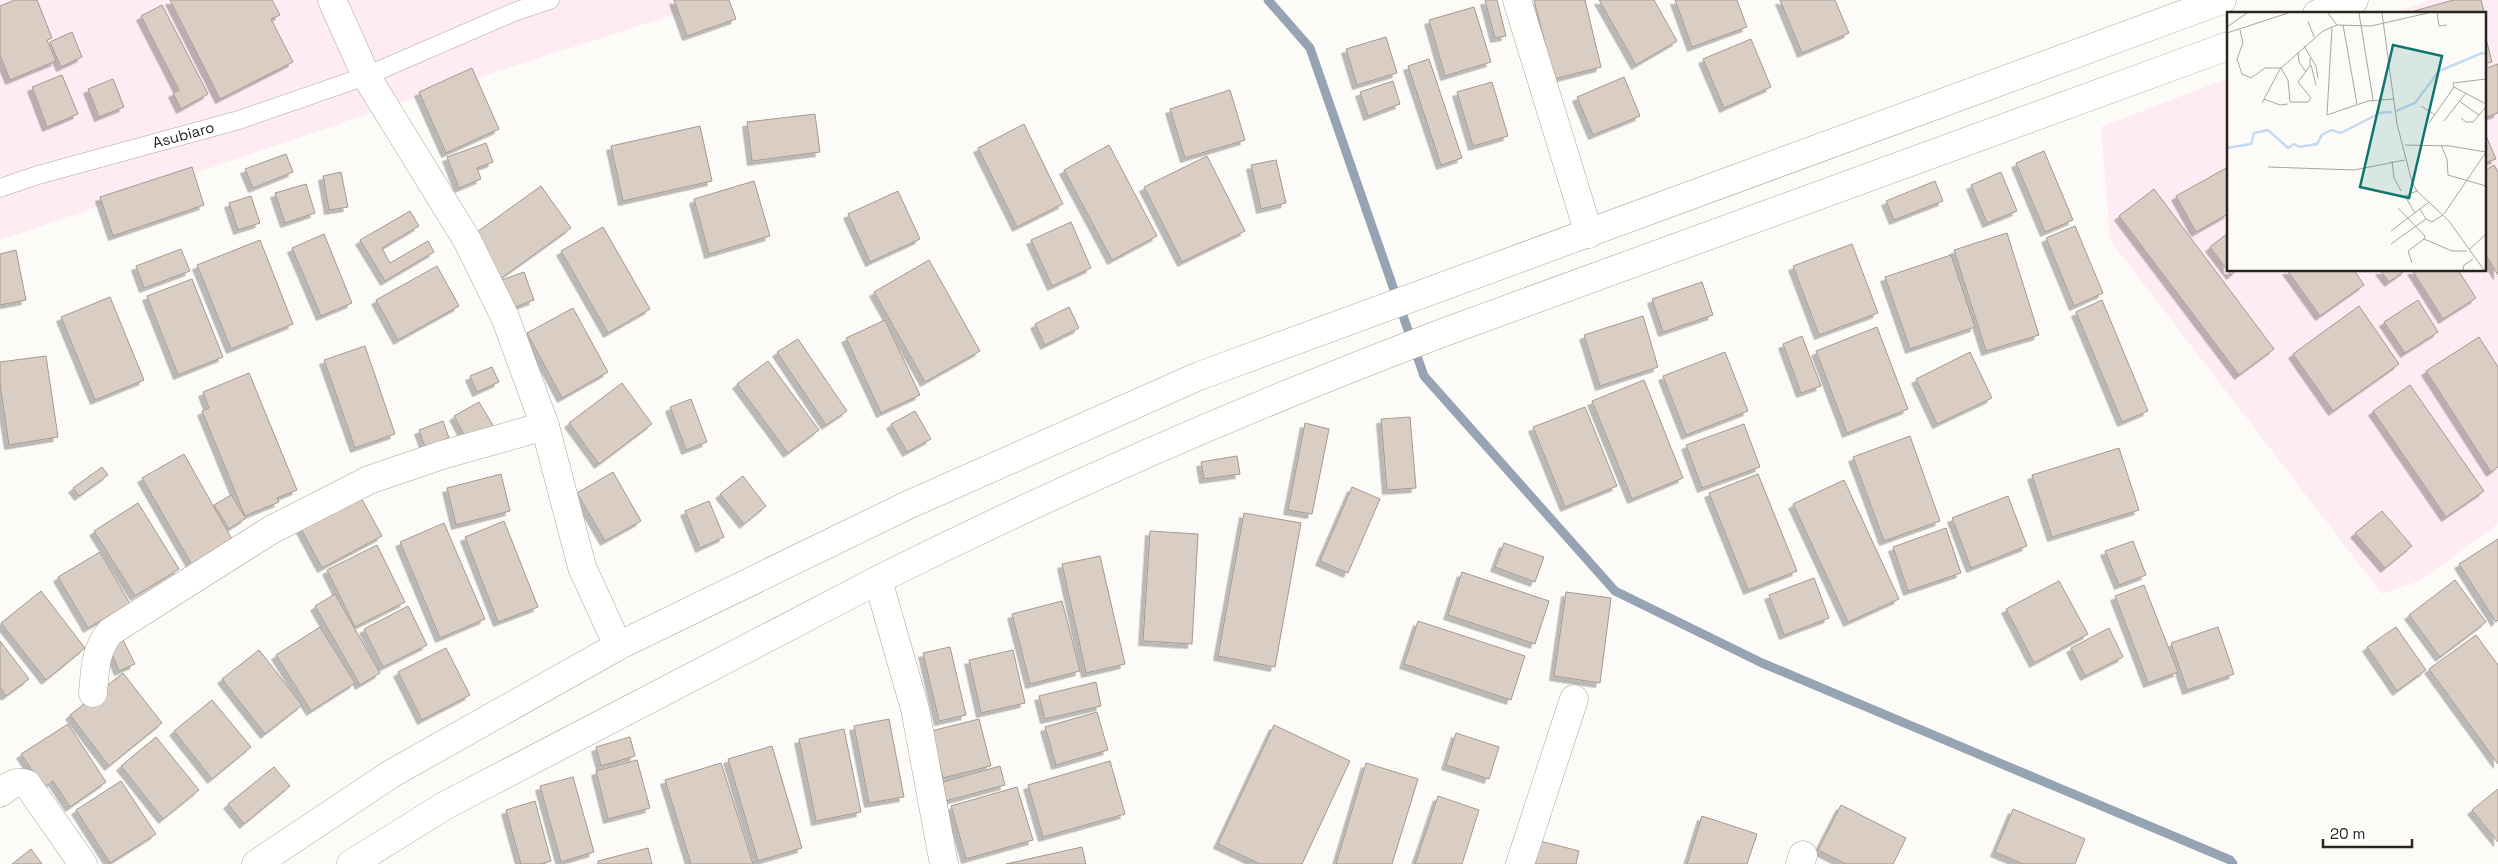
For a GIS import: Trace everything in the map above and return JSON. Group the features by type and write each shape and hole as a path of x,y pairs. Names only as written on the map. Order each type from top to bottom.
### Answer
{"main road":[{"path":"332,0 366,76 467,240 505,317 545,426 582,567 618,646"},
{"path":"1517,0 1589,234"},
{"path":"256,864 391,774 618,646 908,505 1200,376 2222,0"},
{"path":"2322,12 2354,0"},
{"path":"351,864 446,805 878,580 938,550 1180,439 1355,366 1442,333 2227,46"},
{"path":"93,693 97,656 102,643 110,632 271,530 369,480 442,455 545,426"},
{"path":"878,580 915,709 944,864"},
{"path":"1520,864 1574,699"},
{"path":"0,793 20,781 27,784 83,864"}],"lane":[{"name":"Asubiaro","path":"0,188 38,175 239,120 366,76 514,6 550,0"}],"shaded area":[{"path":"0,0 720,0 417,97 0,240"},
{"path":"2429,0 2498,0 2498,524 2421,580 2382,594 2110,240 2101,127 2227,78 2227,271 2486,271 2486,12 2399,12"}],"building":[{"path":"15,0 37,0 52,38 47,40 56,61 10,80 0,55 0,6"},
{"path":"170,0 272,0 280,15 271,19 293,62 220,99"},
{"path":"674,0 729,0 736,19 687,36"},
{"path":"1485,0 1497,0 1506,36 1495,38"},
{"path":"1534,0 1585,0 1601,67 1554,79"},
{"path":"1599,0 1654,0 1677,41 1636,65"},
{"path":"1675,0 1737,0 1747,27 1692,47"},
{"path":"1780,0 1835,0 1849,33 1802,53"},
{"path":"2453,0 2481,0 2484,12 2411,12"},
{"path":"162,5 208,94 181,109 173,93 179,90 141,16"},
{"path":"1474,7 1491,62 1445,76 1429,20"},
{"path":"72,32 82,57 61,67 50,42"},
{"path":"1386,37 1397,73 1357,85 1346,49"},
{"path":"1751,39 1771,87 1724,108 1703,59"},
{"path":"2486,39 2492,62 2486,64"},
{"path":"1429,59 1462,158 1441,165 1408,66"},
{"path":"2498,64 2498,113 2486,117 2486,68"},
{"path":"472,68 499,129 446,153 419,92"},
{"path":"62,75 78,114 47,127 32,87"},
{"path":"1624,77 1640,116 1593,135 1577,97"},
{"path":"113,79 124,107 99,117 88,89"},
{"path":"1393,81 1400,104 1368,116 1360,92"},
{"path":"1492,82 1508,136 1473,146 1457,92"},
{"path":"1230,90 1245,140 1185,158 1170,109"},
{"path":"815,114 820,152 752,161 747,122"},
{"path":"1024,124 1063,204 1017,227 978,148"},
{"path":"700,126 712,181 623,201 611,146"},
{"path":"2486,136 2496,159 2486,162"},
{"path":"486,143 493,162 477,168 481,179 459,188 447,157"},
{"path":"1109,145 1157,236 1112,260 1064,170"},
{"path":"2044,151 2073,220 2045,232 2016,163"},
{"path":"286,154 293,172 253,188 245,169"},
{"path":"1207,156 1245,231 1182,262 1144,187"},
{"path":"1276,160 1286,203 1261,209 1251,165"},
{"path":"2494,165 2498,172 2498,275 2486,255 2486,170"},
{"path":"192,167 204,205 113,236 100,197"},
{"path":"2227,168 2227,215 2196,232 2176,196"},
{"path":"341,172 348,207 329,210 323,176"},
{"path":"2001,172 2017,211 1987,223 1971,185"},
{"path":"754,181 770,236 709,254 694,199"},
{"path":"1935,181 1943,201 1894,220 1886,201"},
{"path":"306,184 315,213 285,223 275,193"},
{"path":"541,186 571,228 500,279 470,237"},
{"path":"2154,189 2274,349 2239,375 2119,216"},
{"path":"898,191 920,239 870,262 848,214"},
{"path":"251,196 260,223 238,230 229,203"},
{"path":"410,211 419,226 382,248 390,263 428,241 434,252 385,281 360,240"},
{"path":"1071,222 1091,268 1052,286 1031,240"},
{"path":"2075,226 2103,293 2074,306 2046,238"},
{"path":"603,227 650,309 608,333 561,251"},
{"path":"2007,233 2039,335 1986,351 1954,250"},
{"path":"324,234 352,303 321,316 292,248"},
{"path":"2227,234 2227,270 2210,247"},
{"path":"260,240 293,324 231,349 197,265"},
{"path":"1852,244 1878,313 1819,335 1793,266"},
{"path":"181,249 190,271 144,288 136,266"},
{"path":"16,250 26,300 0,305 0,254"},
{"path":"1951,255 1975,327 1910,349 1885,277"},
{"path":"929,260 980,351 925,382 874,292"},
{"path":"437,266 459,306 398,340 376,300"},
{"path":"2288,271 2355,271 2364,285 2320,316"},
{"path":"2381,271 2405,271 2389,282"},
{"path":"2413,271 2459,271 2476,298 2443,319"},
{"path":"524,272 534,300 510,309 499,281"},
{"path":"192,279 223,357 178,375 147,296"},
{"path":"1702,282 1713,315 1663,332 1652,299"},
{"path":"110,297 144,380 95,400 61,317"},
{"path":"2102,300 2148,411 2122,422 2076,312"},
{"path":"2418,300 2438,332 2405,353 2384,322"},
{"path":"2359,306 2399,364 2333,411 2293,354"},
{"path":"1069,307 1079,328 1045,345 1035,324"},
{"path":"573,308 608,372 562,398 527,333"},
{"path":"1643,316 1658,367 1600,386 1584,335"},
{"path":"885,320 920,395 881,413 846,338"},
{"path":"1877,327 1908,409 1847,433 1816,351"},
{"path":"1802,336 1821,386 1801,393 1783,344"},
{"path":"2479,337 2498,367 2498,467 2491,472 2426,371"},
{"path":"798,339 847,411 826,425 777,352"},
{"path":"365,346 395,434 355,448 324,360"},
{"path":"1725,352 1748,411 1686,435 1663,376"},
{"path":"1970,352 1992,398 1937,424 1916,379"},
{"path":"46,356 58,437 9,445 0,384 0,362"},
{"path":"768,361 819,430 788,453 737,384"},
{"path":"492,367 499,382 477,392 470,376"},
{"path":"249,373 297,490 277,498 279,502 245,516 202,411 209,408 203,392"},
{"path":"1644,380 1683,478 1632,499 1592,401"},
{"path":"622,383 652,424 599,464 569,423"},
{"path":"2410,385 2484,491 2446,517 2373,411"},
{"path":"691,399 707,442 686,450 670,407"},
{"path":"479,402 494,427 468,442 454,416"},
{"path":"1585,407 1617,486 1565,507 1533,427"},
{"path":"915,411 931,439 907,452 891,424"},
{"path":"1410,417 1416,488 1387,490 1381,419"},
{"path":"443,421 449,438 425,447 419,430"},
{"path":"1305,423 1329,429 1312,514 1288,510"},
{"path":"1744,424 1760,467 1702,488 1686,445"},
{"path":"1910,436 1940,521 1884,541 1853,457"},
{"path":"2119,448 2139,510 2052,537 2032,475"},
{"path":"184,454 233,541 192,565 142,478"},
{"path":"1237,456 1240,474 1204,479 1201,462"},
{"path":"102,467 108,475 79,496 73,488"},
{"path":"613,472 641,521 605,541 577,493"},
{"path":"501,474 510,511 456,525 447,488"},
{"path":"1758,474 1797,571 1748,590 1709,493"},
{"path":"743,476 766,506 744,524 720,494"},
{"path":"1844,480 1899,599 1848,622 1793,504"},
{"path":"1352,487 1380,499 1348,573 1320,561"},
{"path":"231,495 246,518 229,529 214,505"},
{"path":"360,496 382,536 322,568 301,529"},
{"path":"2008,496 2027,546 1971,568 1952,518"},
{"path":"709,501 724,537 700,548 685,511"},
{"path":"138,503 179,569 135,596 94,531"},
{"path":"2382,511 2412,546 2385,568 2355,533"},
{"path":"1244,513 1301,523 1275,667 1218,656"},
{"path":"504,521 538,607 498,622 465,537"},
{"path":"444,523 485,619 440,638 400,542"},
{"path":"1946,528 1961,573 1908,591 1893,547"},
{"path":"1150,531 1198,534 1192,644 1143,641"},
{"path":"2498,539 2498,620 2496,622 2459,564"},
{"path":"2133,541 2146,575 2119,585 2105,551"},
{"path":"1504,543 1544,557 1535,582 1495,567"},
{"path":"377,545 405,602 355,627 327,570"},
{"path":"100,552 130,604 88,628 58,577"},
{"path":"1100,556 1125,664 1086,673 1062,564"},
{"path":"1462,572 1549,601 1535,644 1448,615"},
{"path":"1814,578 1829,618 1784,635 1769,595"},
{"path":"2455,580 2486,622 2440,657 2409,615"},
{"path":"2059,581 2088,634 2034,663 2006,609"},
{"path":"2144,585 2178,672 2148,683 2115,596"},
{"path":"41,591 85,648 46,680 1,623"},
{"path":"1566,592 1611,598 1600,683 1554,676"},
{"path":"335,594 380,673 360,685 315,606"},
{"path":"1062,601 1080,671 1030,684 1012,614"},
{"path":"408,606 427,645 383,667 364,629"},
{"path":"1418,621 1525,656 1511,700 1404,664"},
{"path":"320,627 355,683 311,711 276,655"},
{"path":"2218,627 2234,674 2187,690 2171,643"},
{"path":"2396,627 2426,670 2397,691 2367,647"},
{"path":"2109,628 2123,657 2085,676 2071,648"},
{"path":"2476,635 2498,665 2498,764 2429,669"},
{"path":"123,640 135,664 119,671 109,647"},
{"path":"0,641 29,679 6,696 0,687"},
{"path":"950,647 966,715 939,721 923,653"},
{"path":"446,648 470,695 422,720 398,672"},
{"path":"259,650 302,705 265,734 222,679"},
{"path":"1013,650 1025,703 981,713 969,660"},
{"path":"123,673 162,723 109,766 70,715"},
{"path":"1096,682 1101,706 1045,719 1039,696"},
{"path":"212,700 251,747 212,779 174,731"},
{"path":"1097,712 1108,750 1056,765 1045,727"},
{"path":"889,719 904,797 869,803 854,726"},
{"path":"979,719 991,766 943,778 931,731"},
{"path":"68,724 106,782 70,807 53,781 44,788 21,754"},
{"path":"1274,725 1350,761 1302,864 1260,864 1218,844"},
{"path":"844,729 861,812 816,821 799,739"},
{"path":"1456,733 1499,747 1489,779 1446,765"},
{"path":"156,737 199,790 163,819 121,766"},
{"path":"630,737 635,756 601,766 596,747"},
{"path":"772,746 802,848 758,861 728,759"},
{"path":"637,760 650,808 608,819 596,771"},
{"path":"1110,761 1125,814 1043,837 1028,785"},
{"path":"721,763 753,864 691,864 665,780"},
{"path":"1366,763 1418,779 1392,864 1336,864"},
{"path":"1000,766 1005,785 942,802 936,784"},
{"path":"274,767 290,786 244,824 228,804"},
{"path":"573,777 594,852 561,862 540,786"},
{"path":"121,781 156,834 110,863 76,810"},
{"path":"1017,787 1033,840 966,859 951,806"},
{"path":"2498,789 2498,842 2472,810"},
{"path":"1438,796 1479,810 1462,864 1415,864"},
{"path":"535,801 551,861 540,864 521,864 506,810"},
{"path":"1841,805 1906,838 1893,864 1846,864 1818,850"},
{"path":"2013,809 2085,839 2075,864 2023,864 1995,852"},
{"path":"1702,816 1757,834 1747,864 1687,864"},
{"path":"1540,841 1579,851 1576,864 1534,864"},
{"path":"1082,847 1086,864 1006,864"},
{"path":"648,848 652,864 598,864 598,861"},
{"path":"31,849 42,864 12,864"}],"waterway":[{"path":"1268,0 1310,48 1424,376 1615,591 1762,663 2230,860 2233,864"}]}
